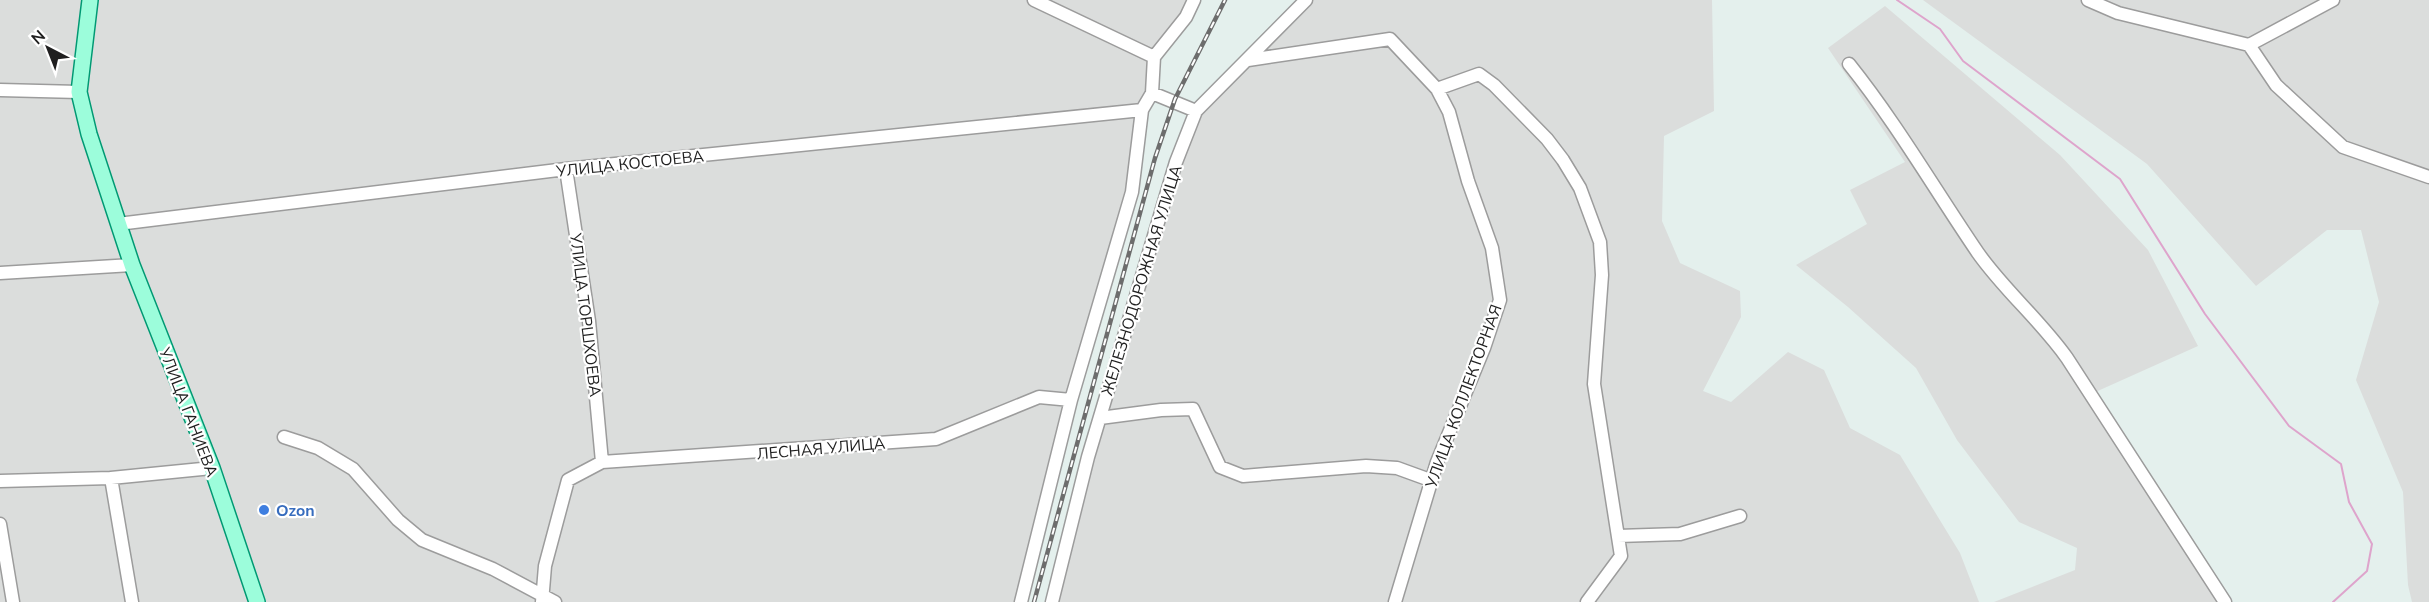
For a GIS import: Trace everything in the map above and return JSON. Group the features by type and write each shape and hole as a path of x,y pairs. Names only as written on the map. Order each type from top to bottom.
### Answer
{"main road":[{"name":"УЛИЦА ГАНИЕВА","path":"90,0 80,92 89,134 132,265 212,468 257,602"}],"street":[{"path":"1034,0 1154,57"},
{"path":"1021,602 1071,400 1132,192 1142,110 1152,93 1154,57 1186,17 1194,0"},
{"name":"ЖЕЛЕЗНОДОРОЖНАЯ УЛИЦА","path":"1052,602 1100,418 1176,162 1196,111 1306,0"},
{"path":"2088,0 2118,13 2248,45 2276,85 2343,147 2429,177"},
{"path":"2248,45 2332,0"},
{"name":"УЛИЦА КОЛЛЕКТОРНАЯ","path":"1248,60 1390,39 1437,88 1449,112 1468,181 1492,248 1500,300 1484,348 1430,480 1395,602"},
{"path":"1848,64 1886,112 1995,276 2050,334 2067,358 2225,602"},
{"path":"1437,88 1479,74 1494,85 1563,160 1580,188 1593,218 1600,242 1602,275 1594,384 1621,556 1587,602"},
{"path":"0,90 80,92"},
{"path":"1152,93 1196,111"},
{"name":"УЛИЦА КОСТОЕВА","path":"118,224 566,169 1142,110"},
{"name":"УЛИЦА ТОРШХОЕВА","path":"566,169 589,321 602,462"},
{"path":"0,273 132,265"},
{"name":"ЛЕСНАЯ УЛИЦА","path":"542,598 545,566 568,480 602,462 936,439 1039,397 1071,400"},
{"path":"1100,418 1161,410 1193,409 1220,467 1243,476 1366,466 1397,468 1430,480"},
{"path":"284,437 318,448 353,469 398,520 422,540 493,569 542,598 555,602"},
{"path":"0,481 111,478 212,468"},
{"path":"111,478 132,602"},
{"path":"1618,536 1680,534 1740,516"},
{"path":"0,524 13,602"}],"shaded area":[{"path":"0,0 1194,0 1154,57 1152,93 1142,110 1132,192 1021,602 0,602"},
{"path":"1306,0 1712,0 1714,111 1664,136 1662,221 1680,263 1740,291 1741,317 1703,391 1731,402 1788,352 1824,370 1850,428 1900,455 1960,553 1979,602 1052,602 1088,457 1196,111"},
{"path":"1923,0 2429,0 2429,602 2412,602 2408,585 2403,492 2356,380 2379,302 2361,230 2327,230 2256,286 2147,164"},
{"path":"1885,6 2060,155 2148,250 2198,346 2091,394 2225,602 1994,602 2075,570 2077,548 2019,522 1957,440 1916,368 1848,307 1796,265 1867,224 1850,190 1905,162 1828,48"}],"waterway":[{"path":"1897,0 1940,29 1963,61 2120,179 2205,314 2289,426 2341,464 2349,502 2372,544 2367,571 2333,602"}],"railway":[{"path":"1034,602 1155,158 1175,99 1225,0"}],"place":[{"name":"Ozon","path":"264,510"}]}
